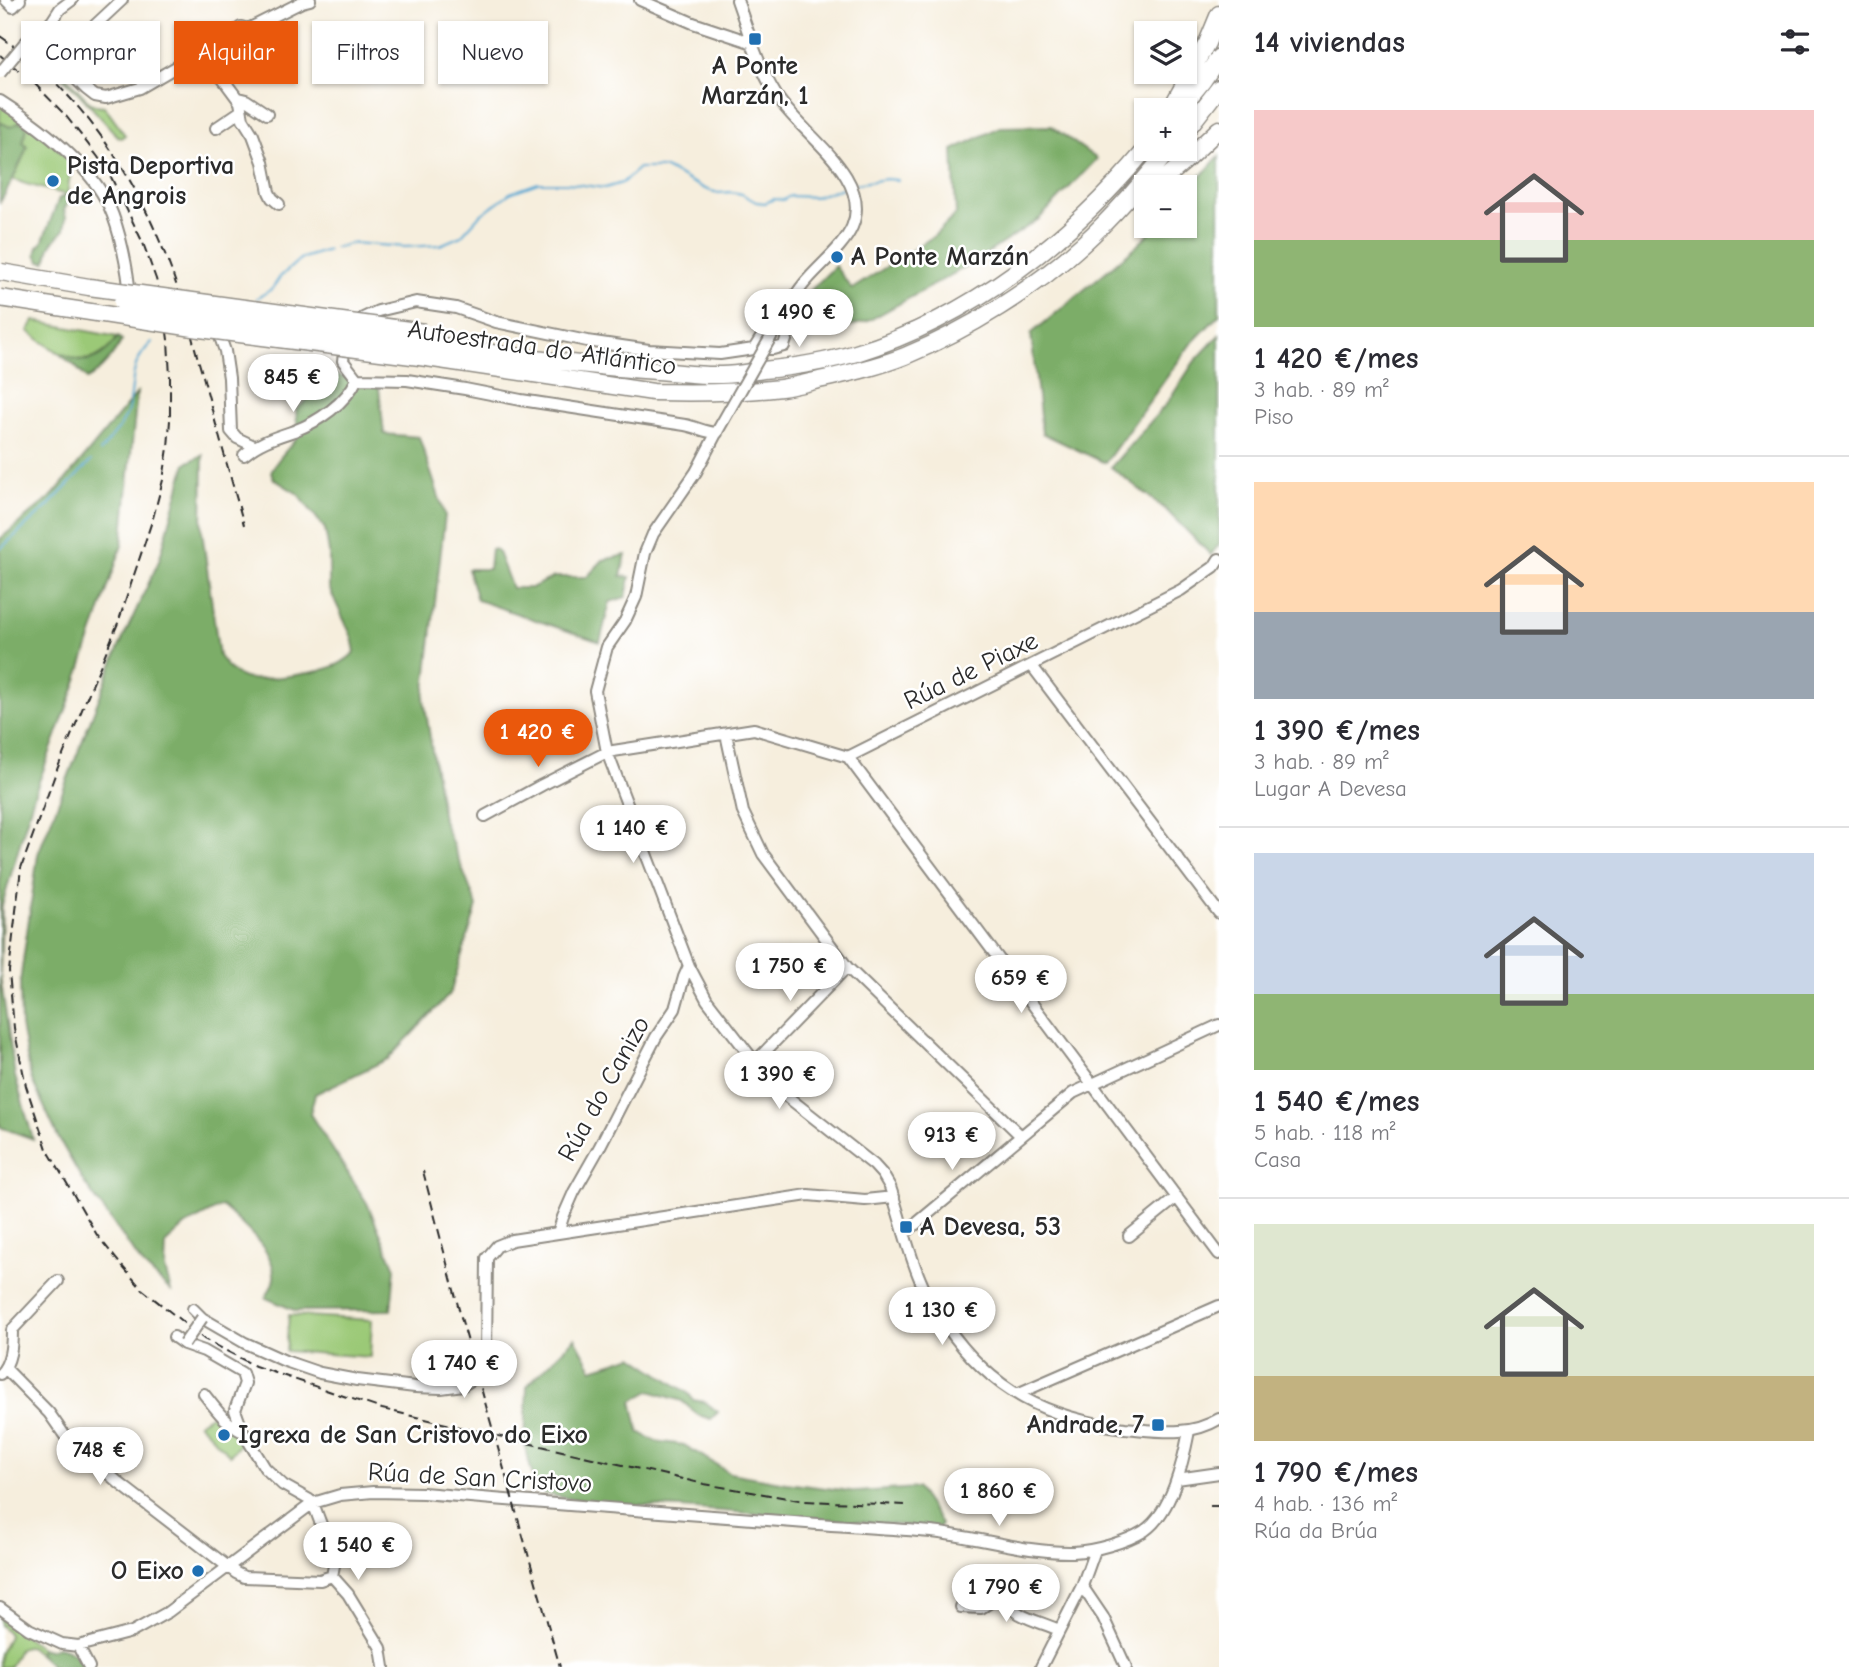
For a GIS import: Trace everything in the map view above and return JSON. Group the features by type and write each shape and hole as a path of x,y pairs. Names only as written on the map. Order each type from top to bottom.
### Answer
{"highway":[{"path":"1177,98 1207,43 1219,14"},
{"path":"1189,98 1219,57"},
{"path":"1197,116 1219,88"},
{"path":"1169,175 1219,129"},
{"name":"Autoestrada do Atlántico","path":"0,283 321,332 604,368 721,375 791,367 856,353 953,312 1006,279 1063,235 1113,187 1135,161"},
{"name":"Autoestrada do Atlántico","path":"0,299 200,329 422,344 653,392 687,393 782,387 865,369 904,356 963,329 1015,296 1084,244 1121,207 1160,161"},
{"path":"1121,207 1134,200"},
{"path":"0,272 422,344"}],"street":[{"path":"6,0 13,7 20,0"},
{"path":"52,21 60,9 72,0"},
{"path":"100,21 122,0"},
{"path":"264,21 310,0"},
{"path":"640,0 692,23 753,43"},
{"path":"737,0 777,97 847,177 855,196 855,218 846,237 791,302 696,472 653,534 645,553 636,597 625,621 607,646 595,691 607,752 689,966 707,1000 787,1098 874,1165 887,1181 919,1278 928,1296 975,1363 1017,1394 1043,1409 1072,1419 1153,1430 1189,1431 1200,1429 1219,1419"},
{"path":"0,73 21,48"},
{"path":"81,84 100,98 147,84"},
{"path":"227,84 240,102 241,111 263,162 271,198 279,204"},
{"path":"237,98 246,100 267,114"},
{"path":"0,101 21,114 75,158 100,190 109,207 122,251 131,308 206,321 216,326 225,351 229,378 231,431 237,438 254,446"},
{"path":"216,128 241,111"},
{"path":"754,349 784,301 791,302"},
{"path":"718,431 709,433 685,425 407,380 358,379 343,361 346,340 363,318 378,311 416,302 457,309 496,323 617,346 720,354 784,346 790,330 791,302"},
{"path":"244,454 254,446 317,420 351,391 358,379"},
{"name":"Rúa de Piaxe","path":"848,757 1181,590 1217,565"},
{"path":"1032,666 1219,913"},
{"path":"485,816 607,752 754,729 848,757 1219,1254"},
{"path":"726,734 743,812 763,854 847,967 1021,1136"},
{"name":"Rúa do Canizo","path":"558,1233 574,1192 656,1037 675,1009 689,966"},
{"path":"755,1062 847,967"},
{"path":"905,1233 1065,1099 1092,1083 1219,1025"},
{"path":"192,1309 202,1318 245,1343 320,1373 415,1387 463,1385 479,1375 486,1355 487,1258 496,1246 512,1240 808,1195 865,1200 894,1197"},
{"path":"1129,1236 1177,1196"},
{"path":"58,1280 12,1330 12,1345 3,1372 49,1413 65,1436 120,1483 236,1573 244,1577 320,1580 332,1576"},
{"path":"1017,1394 1219,1306"},
{"path":"184,1344 202,1318"},
{"path":"0,1325 12,1330"},
{"path":"174,1337 242,1373 245,1383 235,1410 243,1432 265,1468 284,1485 313,1503 325,1535 330,1541 335,1560 332,1576"},
{"path":"204,1394 220,1415 243,1432"},
{"name":"Rúa de San Cristovo","path":"78,1646 132,1632 167,1612 313,1503 340,1495 373,1492 423,1493 933,1532 1037,1549 1072,1552 1095,1550 1144,1530 1156,1519 1170,1497 1177,1479 1189,1431"},
{"path":"1177,1479 1219,1473"},
{"path":"1041,1667 1082,1586 1095,1550"},
{"path":"332,1576 348,1594 381,1648 384,1667"},
{"path":"1082,1586 1103,1616 1126,1667"},
{"path":"961,1607 981,1608 992,1600 1001,1600 1020,1614 1059,1630"},
{"path":"0,1608 29,1629 62,1644 78,1646 89,1667"}],"green space":[{"path":"70,84 89,102 104,106 125,135 118,137"},
{"path":"0,104 20,115 72,162 67,195 0,175"},
{"path":"0,122 10,127 20,122 27,128 23,142 27,146 0,202"},
{"path":"1051,126 1097,159 1039,219 971,264 868,321 794,343 801,300 835,266 852,289 934,236 956,214 953,150 1000,127"},
{"path":"1219,156 1219,315 1190,345 1105,463 1042,433 1031,334 1145,238 1197,238 1197,181"},
{"path":"66,196 64,230 51,245 45,262 40,261 36,254 38,247 42,243 59,198"},
{"path":"34,321 118,337 107,350 96,357 85,360 74,358 51,348 28,331"},
{"path":"1219,335 1219,544 1211,555 1165,509 1111,467 1168,402 1194,362"},
{"path":"118,337 122,340 112,356 87,379 57,352 79,360 91,359 111,346"},
{"path":"330,373 379,388 384,434 419,437 445,515 424,699 443,820 477,906 450,994 388,1059 315,1094 310,1114 367,1203 395,1268 391,1310 296,1311 266,1298 274,1277 269,1257 255,1238 222,1206 186,1225 166,1243 165,1269 171,1291 143,1265 83,1181 59,1139 31,1078 21,1026 20,982 38,854 120,645 159,561 186,463 203,455 202,531 219,656 228,667 239,676 249,679 275,678 330,668 355,652 352,637 329,588 329,552 325,529 298,494 274,479 271,472 298,436 296,410"},
{"path":"137,393 122,545 76,683 34,795 2,906 0,974 0,539 54,494"},
{"path":"491,549 497,550 512,588 531,588 554,577 587,577 603,560 626,555 621,576 630,577 626,597 610,602 600,642 477,600 468,569 489,569"},
{"path":"0,975 15,1076 33,1139 0,1127"},
{"path":"289,1315 372,1320 370,1357 286,1351"},
{"path":"575,1338 592,1369 633,1356 689,1394 693,1400 705,1402 718,1412 711,1419 698,1415 682,1401 650,1391 632,1401 639,1432 655,1441 684,1445 730,1473 858,1492 917,1488 941,1523 939,1528 616,1504 537,1492 525,1447 527,1386"},
{"path":"214,1413 245,1439 230,1455 198,1423"},
{"path":"0,1617 41,1648 41,1656 29,1646 19,1649 10,1667 0,1667 0,1653 9,1636 0,1625"},
{"path":"57,1647 73,1654 85,1667 53,1667 41,1656 39,1650"}],"waterway":[{"path":"335,248 352,243 405,247 440,245 461,236 479,216 510,193 538,183 567,183 605,188 622,183 639,168 665,168 705,189 718,193 742,194 756,202 765,203 790,196 814,197 846,187"},
{"path":"855,184 886,179 898,180"},
{"path":"257,298 272,289 280,277 300,259 328,250"},
{"path":"100,452 126,416 136,367 152,342"},
{"path":"0,549 46,508 91,461"}],"railway":[{"path":"0,36 34,62 64,91 91,123 137,193 171,269 184,309 244,525"},
{"path":"0,55 36,85 66,116 112,179 143,243 156,279 164,308 168,340 170,420 163,480 118,623 56,772 21,868 9,971 14,1028 26,1086 47,1149 97,1235 143,1290 204,1339 255,1366 382,1409 704,1484 805,1501 905,1505"},
{"path":"423,1171 462,1321 560,1667"},
{"path":"1210,1506 1219,1506"}],"place":[{"name":"A Ponte Marzán, 1","path":"755,39"},
{"name":"Pista Deportiva de Angrois","path":"53,181"},
{"name":"A Ponte Marzán","path":"837,257"},
{"name":"A Devesa, 53","path":"906,1227"},
{"name":"Andrade, 7","path":"1158,1425"},
{"name":"Igrexa de San Cristovo do Eixo","path":"224,1435"},
{"name":"O Eixo","path":"198,1571"}]}
